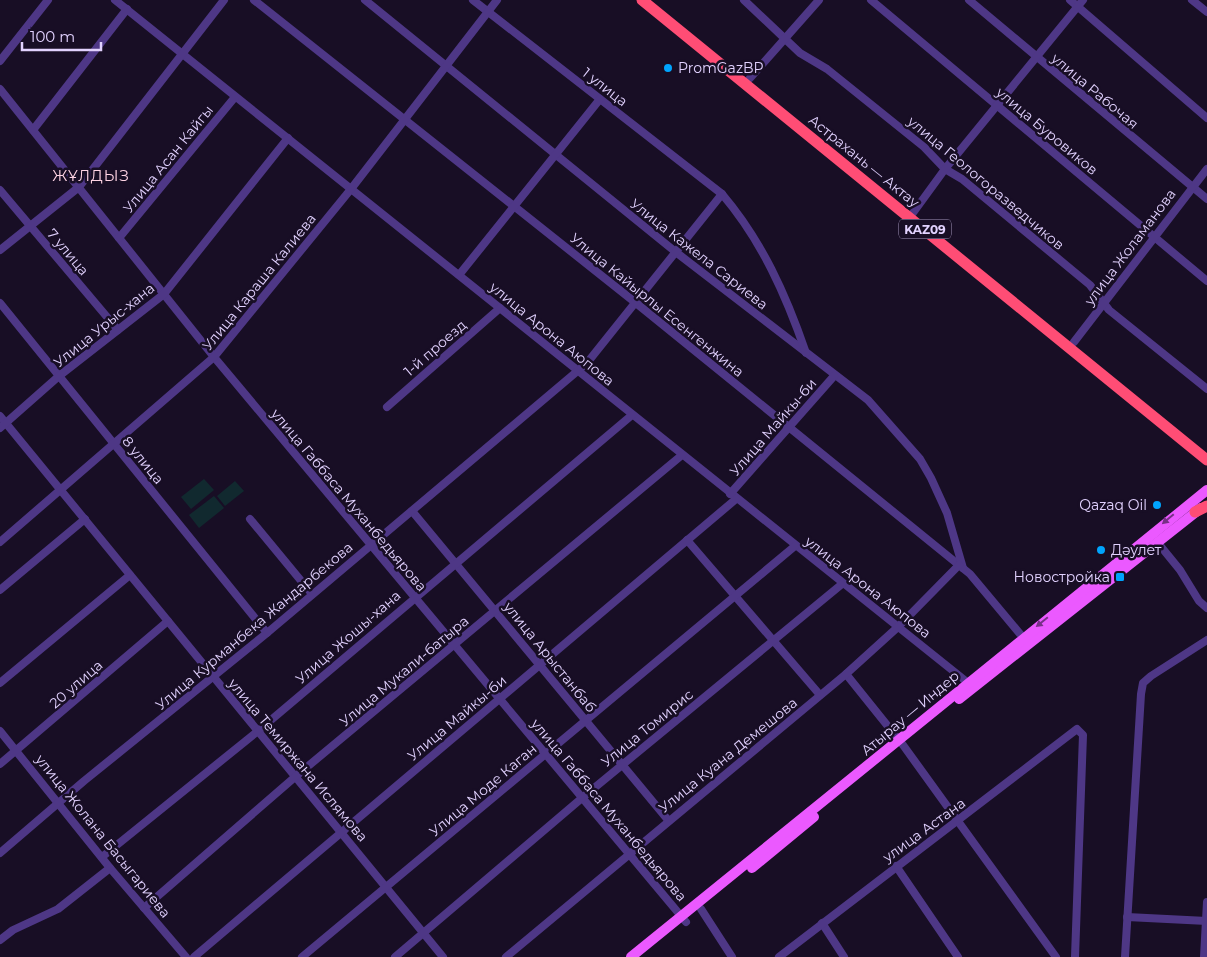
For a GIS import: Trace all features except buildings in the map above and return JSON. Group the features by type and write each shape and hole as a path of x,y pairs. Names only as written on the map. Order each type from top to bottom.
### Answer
{"highway":[{"name":"Астрахань — Актау","path":"642,0 976,266 1207,460"},
{"name":"Астрахань — Актау","path":"655,0 912,214"},
{"name":"Астрахань — Актау","path":"976,266 1074,342 1207,451"},
{"path":"1195,512 1207,504"}],"main road":[{"name":"Атырау — Индер","path":"1026,641 1207,490"},
{"name":"Атырау — Индер","path":"631,957 701,909 970,685 1158,543 1195,512"},
{"name":"Атырау — Индер","path":"642,957 684,919 901,743"}],"street":[{"path":"0,61 48,0"},
{"name":"улица Арона Аюпова","path":"116,0 579,370 842,584 899,626 970,685"},
{"path":"0,250 79,187 224,0"},
{"name":"Улица Кайырлы Есенгенжина","path":"254,0 636,303 961,566 970,574 1026,641"},
{"name":"Улица Кажела Сариева","path":"365,0 677,253 834,376 868,400 920,459 947,513 961,566"},
{"name":"1 улица","path":"473,0 722,194 754,235 780,286 806,353"},
{"name":"Улица Караша Калиева","path":"2,537 61,489 214,357 406,120 497,0"},
{"name":"улица Геологоразведчиков","path":"744,0 767,20 784,40 842,81 924,147 945,169 962,179 1090,285 1102,304 1207,389"},
{"path":"750,78 819,0"},
{"name":"улица Буровиков","path":"871,0 935,56 998,106 1207,281"},
{"name":"улица Рабочая","path":"969,0 1207,199"},
{"path":"1070,0 1207,118"},
{"path":"912,214 945,169 1083,0"},
{"path":"1192,0 1207,12"},
{"path":"33,130 127,9"},
{"name":"улица Габбаса Муханбедьярова","path":"0,89 214,357 684,919"},
{"name":"Улица Асан Кайгы","path":"119,238 235,97"},
{"path":"460,275 600,99"},
{"name":"Улица Урыс-хана","path":"3,426 60,376 164,294 288,138"},
{"name":"улица Жоламанова","path":"1074,342 1207,169"},
{"name":"7 улица","path":"0,190 118,330"},
{"name":"Улица Курманбека Жандарбекова","path":"0,854 588,363 722,194"},
{"name":"8 улица","path":"0,303 267,633"},
{"name":"1-й проезд","path":"387,407 500,308"},
{"name":"Улица Майкы-би","path":"194,957 687,540 733,496 834,376"},
{"name":"Улица Жошы-хана","path":"102,857 258,731 455,562 632,415"},
{"name":"улица Темиржана Ислямова","path":"0,416 3,426 61,489 213,678 443,957"},
{"name":"Улица Мукали-батыра","path":"144,908 295,777 455,646 682,455"},
{"name":"улица Арыстанбаб","path":"412,511 668,820"},
{"path":"0,590 85,519"},
{"path":"250,519 312,594"},
{"path":"687,540 820,695"},
{"path":"1158,543 1180,570 1199,601 1207,608"},
{"name":"Улица Моде Каган","path":"302,957 795,546"},
{"name":"Улица Куана Демешова","path":"506,957 668,820 846,674 961,566"},
{"path":"0,683 130,575"},
{"name":"Улица Томирис","path":"395,957 582,798 842,584"},
{"name":"20 улица","path":"0,764 168,621"},
{"path":"1126,957 1143,683 1207,640"},
{"path":"846,674 901,743 1056,957"},
{"name":"улица Астана","path":"779,957 896,866 958,822 1077,729 1083,735 1075,957"},
{"name":"улица Жолана Басыгариева","path":"0,731 110,868 186,957"},
{"path":"896,866 958,957"},
{"path":"0,940 13,930 58,909 110,868"},
{"path":"1204,957 1207,902"},
{"path":"701,909 732,957"},
{"path":"1127,917 1206,921"},
{"path":"822,923 844,957"}],"green space":[{"path":"204,479 214,490 191,509 181,497"},
{"path":"235,481 244,491 225,506 217,496"},
{"path":"214,496 224,508 199,528 189,515"}],"place":[{"name":"PromGazBP","path":"668,68"},
{"name":"Qazaq Oil","path":"1157,505"},
{"name":"Дәулет","path":"1101,550"},
{"name":"Новостройка","path":"1120,577"}],"district":[{"name":"ЖҰЛДЫЗ","path":"91,175"}]}
